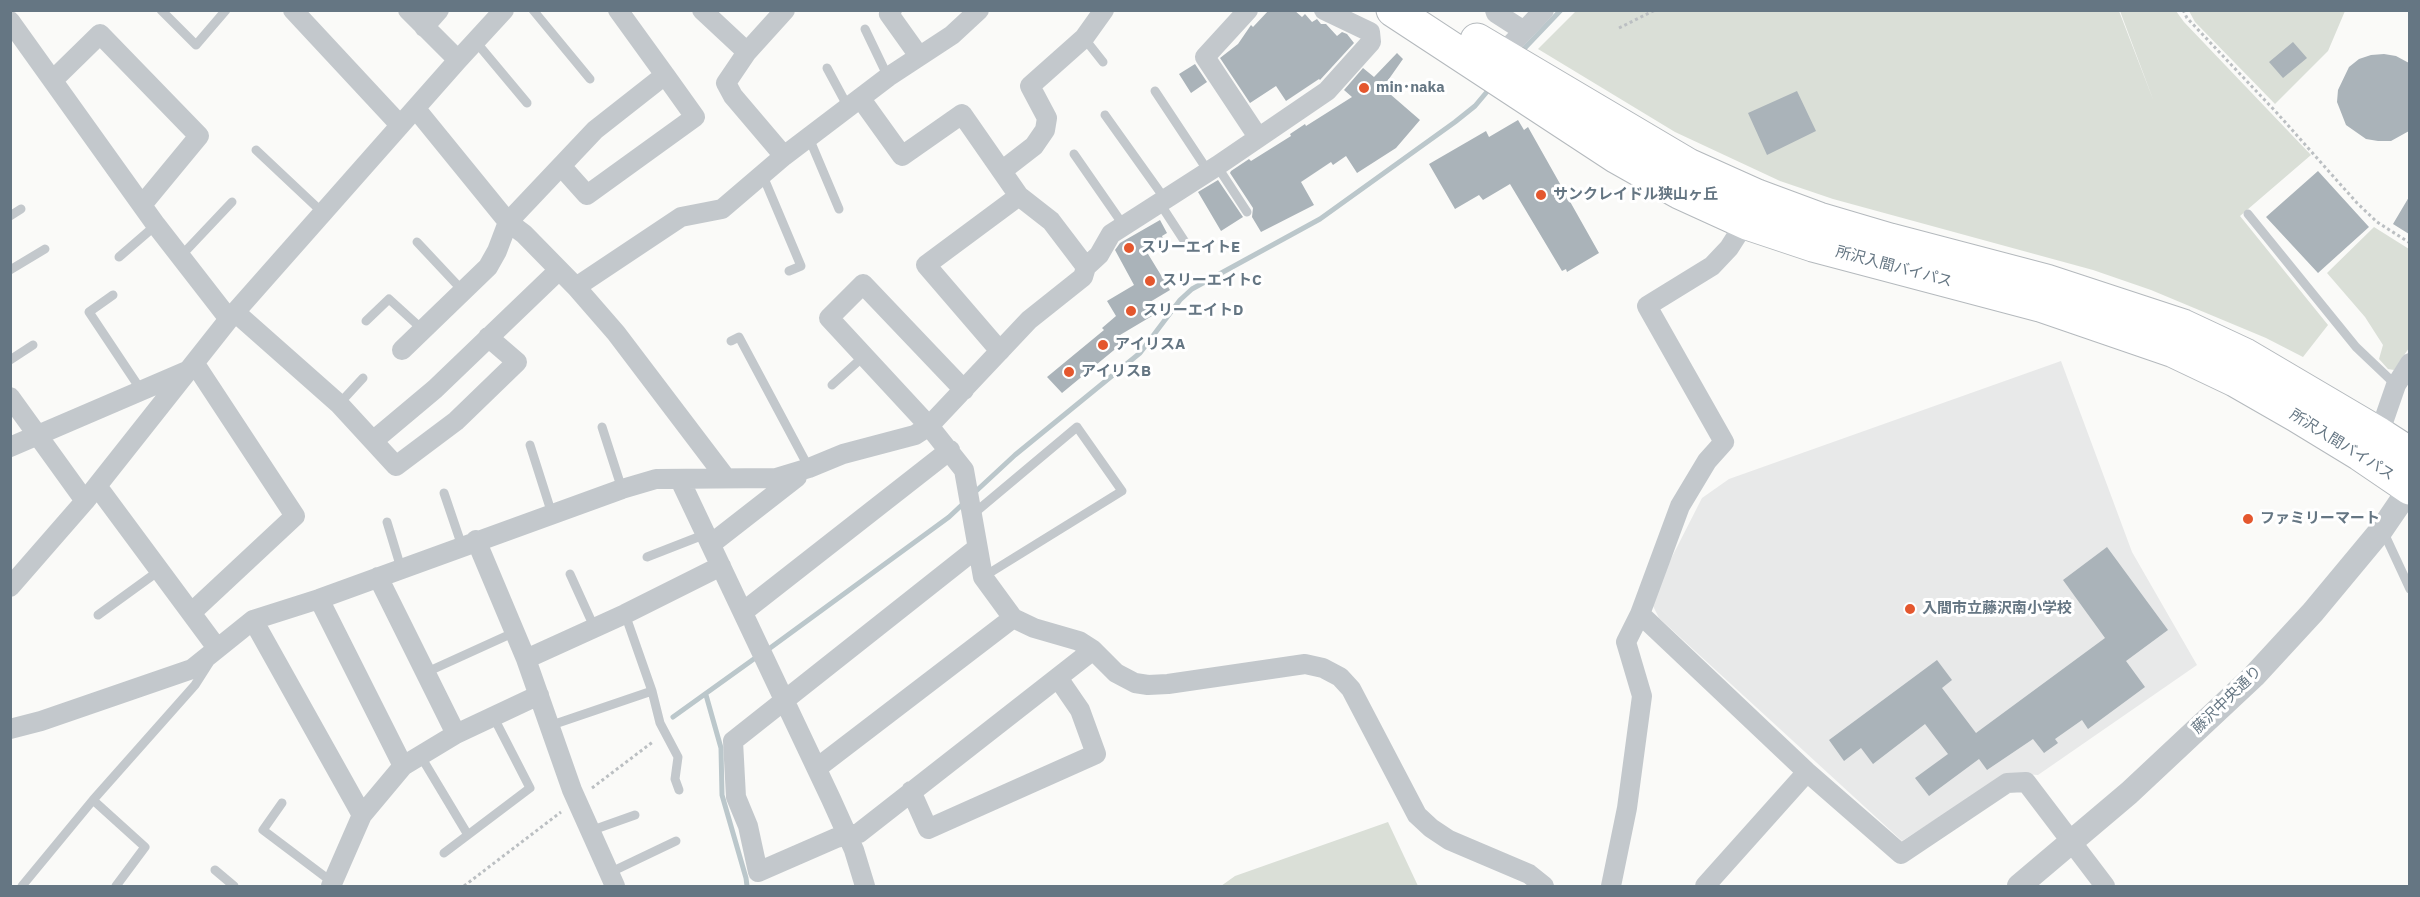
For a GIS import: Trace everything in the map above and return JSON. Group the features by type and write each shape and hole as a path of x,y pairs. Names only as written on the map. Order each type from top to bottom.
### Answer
{"highway":[{"name":"所沢入間バイパス","path":"1394,10 1502,64"},
{"name":"所沢入間バイパス","path":"1433,10 1617,157 1679,192 1752,209 1829,222 2046,281 2183,326 2244,355 2409,454"},
{"name":"所沢入間バイパス","path":"1752,209 1883,265 2040,305 2174,351 2235,380 2360,454 2409,488"}],"street":[{"path":"293,10 400,125"},
{"path":"408,10 458,60"},
{"path":"424,27 439,10"},
{"path":"10,587 91,493 232,316 504,10"},
{"path":"561,166 587,195 695,117 618,10"},
{"path":"702,10 747,52"},
{"path":"784,156 733,96 726,83 747,52 785,10"},
{"path":"892,10 889,14 919,56"},
{"path":"576,287 681,217 722,209 784,156 888,77 952,35 979,10"},
{"path":"1003,170 1034,146 1044,130 1047,118 1030,86 1084,38 1104,10"},
{"path":"1248,10 1204,57 1258,137"},
{"path":"10,729 192,669 252,620 319,599 622,489 656,479 776,478 843,454 915,435 929,426 1029,320 1083,277 1086,267 1099,255 1111,234 1327,91 1371,42 1370,32 1324,10"},
{"path":"1495,10 1496,13 1524,31"},
{"path":"1502,64 1524,31 1545,10"},
{"path":"10,21 180,257 232,316 339,404 396,466 456,421 516,362 488,337"},
{"path":"53,80 100,34 199,136 142,205"},
{"path":"402,350 488,267 508,222 595,130 665,75"},
{"path":"854,103 902,156 962,114 1019,196 1051,221 1086,267"},
{"path":"416,109 508,222 524,234 576,287 616,333 726,478"},
{"path":"1000,351 926,265 1019,196"},
{"path":"1611,886 1627,808 1642,696 1626,642 1640,614 1680,506 1707,462 1724,442 1647,306 1712,266 1730,248 1752,209"},
{"path":"373,441 435,389 559,270"},
{"path":"964,390 863,284 829,318 929,426 964,470 983,577 1013,618 1034,628 1079,642 1093,650 1116,673 1148,685 1305,664 1323,668 1340,677 1351,689 1417,815 1449,840 1529,874 1544,886"},
{"path":"2379,434 2396,386 2409,363"},
{"path":"10,447 193,366"},
{"path":"191,613 295,516 193,366"},
{"path":"10,397 39,435 160,570 217,648"},
{"path":"743,612 950,450"},
{"path":"708,539 809,468"},
{"path":"680,480 849,836 865,886"},
{"name":"藤沢中央通り","path":"2019,886 2129,794 2254,676 2313,612 2382,529 2409,488"},
{"path":"469,543 515,632 572,790 612,880"},
{"path":"977,548 733,741 736,797 748,826 758,872 836,838 859,833 1093,650"},
{"path":"526,659 625,614 721,566"},
{"path":"378,577 456,734"},
{"path":"319,599 403,766"},
{"path":"1640,614 1807,772 1901,854 2007,783 2026,782 2105,886"},
{"path":"817,768 1013,618"},
{"path":"252,620 362,814"},
{"path":"911,791 928,829 1096,754 1080,710 1058,678"},
{"path":"332,885 362,814 403,766 456,734 538,695"},
{"path":"1705,886 1807,772"}],"lane":[{"path":"162,10 196,45 226,10"},
{"path":"533,10 590,79"},
{"path":"865,29 888,77"},
{"path":"1084,38 1104,62"},
{"path":"476,42 527,103"},
{"path":"827,68 854,103"},
{"path":"1155,92 1247,212"},
{"path":"1105,115 1162,201 1187,245"},
{"path":"809,138 839,210"},
{"path":"256,150 323,213"},
{"path":"1074,154 1124,226"},
{"path":"763,176 801,266 789,271"},
{"path":"180,257 232,202"},
{"path":"10,216 21,208"},
{"path":"2248,214 2356,346 2396,386"},
{"path":"119,257 156,225"},
{"path":"417,242 462,290"},
{"path":"10,270 45,249"},
{"path":"113,295 89,312 141,390"},
{"path":"366,321 389,298 422,329"},
{"path":"731,341 739,337 809,468"},
{"path":"10,360 33,345"},
{"path":"832,385 864,356"},
{"path":"339,404 363,378"},
{"path":"602,427 622,489"},
{"path":"971,512 1077,427 1122,491 983,577"},
{"path":"530,446 552,514"},
{"path":"444,493 469,543"},
{"path":"387,522 400,568"},
{"path":"2382,529 2409,589"},
{"path":"647,557 708,539"},
{"path":"98,615 160,570"},
{"path":"570,574 595,628"},
{"path":"625,614 652,691 660,723 678,757 675,779 680,790"},
{"path":"427,672 515,632"},
{"path":"22,886 93,800 195,685 217,648"},
{"path":"549,726 652,691"},
{"path":"444,853 530,788 493,716"},
{"path":"420,755 468,835"},
{"path":"93,800 145,847 116,886"},
{"path":"282,803 263,830 332,885"},
{"path":"590,831 635,815"},
{"path":"612,880 675,842"},
{"path":"215,870 234,886"}],"path":[{"path":"1619,28 1655,10"},
{"path":"2183,10 2187,18 2277,113 2356,203 2377,222 2409,243"}],"shaded area":[{"path":"1576,11 2119,11 2154,102 2120,11 2176,11 2311,155 2240,216 2328,325 2303,357 2266,338 2151,290 2093,270 1833,199 1780,181 1675,132 1538,49"},
{"path":"2189,11 2345,11 2328,51 2275,104 2195,22"},
{"path":"2374,227 2409,249 2409,348 2394,370 2388,369 2379,359 2383,345 2365,317 2327,273"},
{"name":"入間市立藤沢南小学校","path":"2061,361 2132,552 2197,665 2038,775 2008,773 1902,841 1659,618 1650,600 1702,498 1729,479"},
{"path":"1388,822 1418,886 1221,886 1235,876"}],"building":[{"path":"1269,10 1294,10 1302,17 1305,14 1312,22 1317,19 1321,24 1326,24 1337,36 1342,32 1347,34 1354,43 1320,80 1286,101 1276,86 1250,103 1220,58 1238,44 1251,25 1253,27"},
{"path":"2293,42 2307,58 2283,78 2269,62"},
{"path":"1397,53 1403,59 1384,86 1420,120 1396,148 1357,173 1346,156 1333,165 1331,162 1301,182 1314,205 1261,232 1252,217 1253,208 1230,173 1231,171 1249,159 1251,161 1291,136 1290,134 1305,124 1306,126 1352,97 1344,90 1363,68 1374,77"},
{"path":"2384,54 2396,56 2409,63 2409,131 2391,141 2366,139 2346,125 2337,102 2338,90 2349,67 2359,59"},
{"path":"1195,64 1207,82 1191,93 1179,74"},
{"path":"1797,91 1816,131 1767,155 1748,113"},
{"name":"サンクレイドル狭山ヶ丘","path":"1518,120 1524,130 1528,127 1599,253 1567,272 1566,269 1562,271 1510,184 1483,200 1479,195 1455,209 1429,164 1486,131 1489,137"},
{"path":"2318,171 2369,227 2318,273 2266,217"},
{"path":"1218,180 1243,217 1221,231 1198,192"},
{"path":"2409,197 2409,234 2393,224"},
{"path":"1160,220 1167,233 1162,236 1163,239 1145,249 1170,290 1145,305 1152,316 1120,335 1125,341 1062,393 1047,377 1104,330 1102,328 1116,316 1107,301 1134,285 1115,250 1120,243"},
{"path":"2107,547 2168,630 2126,661 2145,687 2088,729 2082,720 2055,739 2058,743 2044,753 2033,739 1987,770 1979,759 1929,796 1915,778 1948,754 1925,724 1873,764 1861,748 1844,761 1829,740 1937,660 1952,680 1942,688 1976,733 2105,638 2063,580"}],"waterway":[{"path":"1520,53 1561,10"},
{"path":"974,493 1015,455 1140,353 1180,300 1192,289 1320,219 1455,122 1475,106 1491,87"},
{"path":"766,651 949,517 965,502"},
{"path":"673,717 758,656"},
{"path":"706,695 721,748 722,795 747,886"}],"place":[{"name":"min･naka","path":"1364,88"},
{"name":"サンクレイドル狭山ヶ丘","path":"1541,195"},
{"name":"スリーエイトE","path":"1129,248"},
{"name":"スリーエイトC","path":"1150,281"},
{"name":"スリーエイトD","path":"1131,311"},
{"name":"アイリスA","path":"1103,345"},
{"name":"アイリスB","path":"1069,372"},
{"name":"ファミリーマート","path":"2248,519"},
{"name":"入間市立藤沢南小学校","path":"1910,609"}]}
